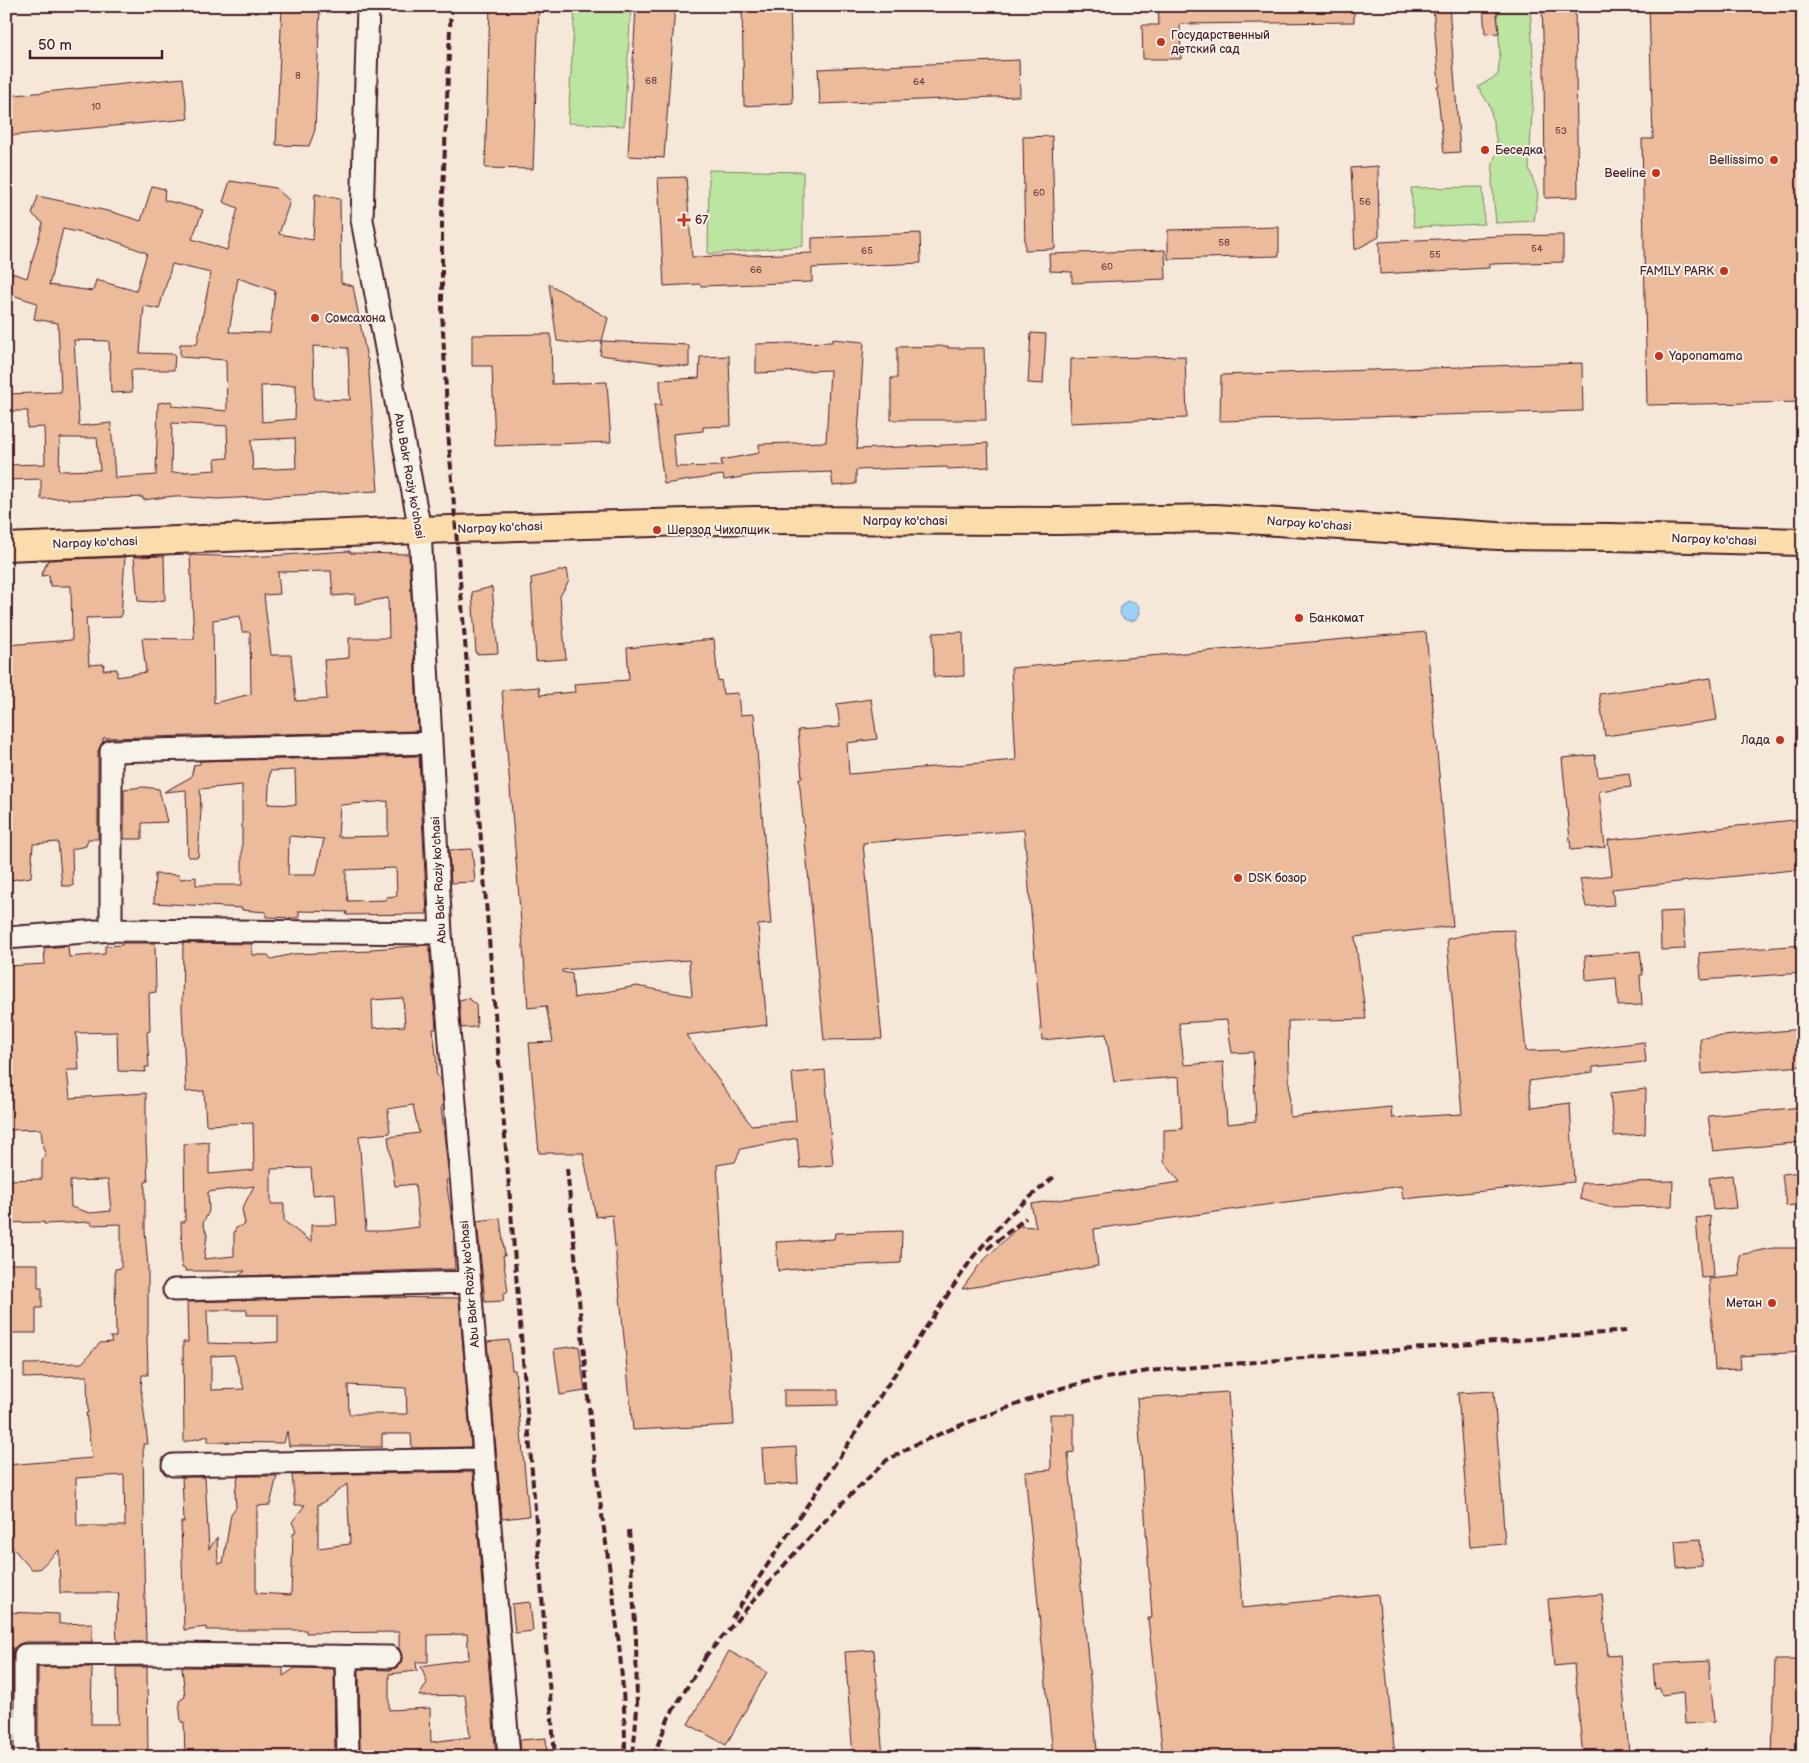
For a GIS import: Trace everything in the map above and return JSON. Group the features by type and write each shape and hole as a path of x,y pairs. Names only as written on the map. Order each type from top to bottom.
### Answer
{"main road":[{"name":"Narpay ko'chasi","path":"6,547 420,530 754,520 1056,521 1215,518 1498,536 1803,542"}],"street":[{"name":"Abu Bakr Roziy ko'chasi","path":"368,6 362,220 420,530 441,933 509,1757"},
{"path":"111,930 111,751 431,743"},
{"path":"6,938 111,930 441,933"},
{"path":"174,1290 470,1282"},
{"path":"173,1464 484,1459"},
{"path":"25,1757 25,1655 173,1654 390,1657"},
{"path":"346,1657 348,1757"}],"green space":[{"path":"575,6 631,6 624,126 568,123"},
{"path":"1497,6 1530,6 1534,74 1529,168 1538,194 1534,221 1496,223 1492,183 1493,162 1498,149 1490,106 1478,87 1498,75 1500,52"},
{"path":"709,170 803,172 803,246 708,254"},
{"path":"1483,187 1484,224 1414,227 1411,188"}],"water":[{"path":"1130,601 1137,604 1140,611 1137,618 1130,621 1123,618 1120,611 1123,604"}],"building":[{"path":"282,6 320,6 315,130 309,146 276,145"},
{"path":"490,6 539,6 533,169 485,168"},
{"path":"636,6 675,6 664,158 628,156"},
{"path":"742,6 790,6 793,103 744,106"},
{"name":"Государственный детский сад","path":"1158,6 1354,6 1354,22 1180,24 1181,59 1143,59 1142,25 1159,25"},
{"path":"1433,6 1449,6 1460,152 1444,153 1437,86 1439,86"},
{"path":"1483,6 1496,6 1499,33 1485,34"},
{"path":"1542,6 1575,6 1578,197 1545,198"},
{"name":"FAMILY PARK","path":"1649,6 1803,6 1803,402 1647,405 1642,139 1653,139"},
{"path":"1019,60 1020,96 820,104 818,69"},
{"path":"183,78 188,119 6,136 6,96"},
{"path":"1052,136 1055,249 1025,250 1023,137"},
{"path":"1378,166 1379,237 1355,250 1351,168"},
{"path":"686,177 692,257 812,253 812,238 920,233 921,263 812,268 812,282 664,286 658,178"},
{"path":"230,181 276,188 290,201 279,234 313,240 315,194 340,199 341,283 353,286 368,359 378,491 217,499 174,496 143,500 143,497 68,500 68,498 41,499 41,479 7,480 7,465 45,464 44,427 27,428 28,411 6,411 6,394 61,392 58,323 34,319 37,303 6,293 6,271 27,278 43,223 32,214 38,196 112,212 141,221 152,186 165,189 164,200 203,210 192,239 227,250 238,208 223,202","holes":["63,229 109,239 147,253 136,291 96,280 93,291 49,285","172,264 211,273 197,344 180,344 180,357 226,360 227,411 172,406 172,401 158,403 156,475 115,478 111,423 79,426 74,340 109,341 111,393 132,392 131,370 174,370 175,354 140,353 144,306 159,309","238,278 275,291 270,333 229,332","313,346 348,348 350,400 314,399","296,385 295,419 262,422 261,386","172,423 227,426 228,458 215,459 216,470 171,473","60,438 97,438 100,470 59,471","295,438 296,468 253,470 251,440"]},
{"path":"1279,227 1279,256 1168,259 1168,230"},
{"path":"1563,235 1563,262 1489,264 1489,268 1380,274 1379,242"},
{"path":"1165,250 1166,279 1072,283 1072,272 1050,271 1049,254"},
{"path":"549,284 608,318 602,341 580,344 557,341"},
{"path":"1031,333 1046,334 1043,384 1028,383"},
{"path":"551,334 552,384 607,382 611,442 495,446 492,366 472,366 472,335"},
{"path":"832,339 864,342 857,449 988,443 989,467 856,470 856,484 833,486 831,472 754,475 724,480 723,475 664,484 654,405 661,405 660,380 699,378 700,357 729,356 731,426 703,427 703,431 673,434 676,467 722,466 721,460 759,453 759,444 826,442 830,370 756,373 756,344 832,342"},
{"path":"602,341 689,345 689,367 600,355"},
{"path":"948,346 948,348 984,348 986,420 891,420 891,378 897,378 897,347"},
{"path":"1185,356 1187,418 1070,423 1071,359"},
{"path":"1582,363 1583,411 1220,421 1221,375"},
{"path":"350,551 350,553 409,554 418,731 103,738 98,751 98,839 88,839 86,846 72,849 73,886 62,886 58,842 33,844 31,877 11,880 6,846 6,645 72,640 71,586 50,586 49,575 41,576 48,560 125,557 121,617 86,618 89,665 104,664 103,670 117,669 117,677 146,672 142,638 194,639 190,555 249,557","holes":["331,571 333,596 355,594 355,604 388,598 389,638 349,638 349,658 324,660 327,699 296,701 291,655 271,655 264,595 280,594 278,572","240,616 242,632 250,632 251,694 214,703 213,620"]},
{"path":"164,556 165,600 152,602 138,601 134,557"},
{"path":"567,569 569,581 560,596 566,659 536,661 531,578"},
{"path":"492,587 498,653 476,654 472,592"},
{"path":"963,632 964,676 934,677 933,633"},
{"name":"DSK бозор","path":"1426,632 1453,926 1355,937 1366,1019 1288,1021 1290,1117 1391,1107 1392,1118 1462,1114 1447,939 1481,931 1514,930 1526,1051 1558,1050 1561,1052 1644,1042 1646,1062 1593,1067 1593,1072 1529,1081 1531,1108 1570,1103 1574,1182 1403,1199 1401,1186 1094,1229 1098,1266 962,1289 980,1264 1019,1226 1036,1227 1031,1204 1180,1182 1164,1162 1164,1130 1182,1129 1179,1077 1114,1082 1106,1034 1042,1040 1024,830 863,843 882,1039 824,1040 799,778 802,778 798,730 840,727 837,704 871,699 877,739 847,743 849,774 1016,760 1011,668","holes":["1227,1020 1232,1053 1253,1052 1256,1121 1227,1124 1223,1062 1184,1065 1179,1023"]},
{"path":"714,639 718,681 721,680 723,694 738,693 740,715 754,714 771,924 758,925 767,1025 686,1035 751,1125 796,1121 792,1073 825,1070 833,1165 800,1168 797,1138 741,1149 735,1162 717,1165 734,1425 633,1430 612,1215 596,1217 583,1153 539,1153 529,1043 553,1042 546,1006 528,1008 502,690 539,687 540,695 575,692 574,684 629,680 627,648","holes":["689,960 692,996 636,986 574,998 572,974 562,972 562,970"]},
{"path":"1711,678 1717,720 1605,736 1599,694"},
{"path":"1595,755 1598,777 1629,773 1631,787 1599,791 1605,847 1571,850 1562,758"},
{"path":"419,756 427,914 346,915 347,912 299,911 299,918 266,917 266,912 242,910 242,908 154,903 155,874 179,875 180,879 196,877 196,885 242,885 242,785 200,789 201,810 198,857 188,857 186,790 164,792 191,777 194,765 200,764 200,761","holes":["295,770 296,805 268,804 270,771","388,801 388,836 338,837 340,805","289,836 324,839 316,875 288,875","396,868 397,896 386,897 386,900 348,901 346,870"]},
{"path":"144,787 159,789 167,822 142,823 142,839 124,839 124,789"},
{"path":"1803,819 1803,869 1612,889 1614,905 1586,907 1580,879 1612,875 1608,840"},
{"path":"472,849 475,882 451,883 449,850"},
{"path":"1683,911 1685,949 1661,950 1660,912"},
{"path":"122,943 155,943 156,992 149,993 150,1031 147,1032 149,1067 145,1067 146,1072 118,1071 117,1032 76,1033 79,1070 67,1070 70,1098 146,1093 148,1181 145,1182 145,1231 148,1267 148,1375 142,1375 141,1389 148,1444 143,1444 146,1642 117,1642 116,1622 119,1593 60,1593 59,1550 39,1569 31,1569 11,1546 11,1519 6,1520 6,1465 92,1458 86,1413 88,1413 87,1376 24,1378 24,1364 82,1363 100,1343 112,1342 110,1337 116,1337 115,1269 121,1268 121,1224 91,1225 91,1222 6,1223 6,1180 42,1179 42,1161 46,1155 43,1148 41,1129 8,1130 11,1078 6,1078 6,966 45,964 44,948 68,946 69,957 105,954 105,946 122,945","holes":["108,1180 111,1211 90,1213 71,1207 70,1181","124,1475 125,1526 77,1526 76,1478"]},
{"path":"183,943 252,944 252,955 268,955 271,959 293,954 371,951 371,949 429,945 436,1029 433,1029 437,1064 436,1073 440,1080 442,1094 443,1105 441,1106 449,1179 446,1180 453,1225 455,1269 239,1276 245,1271 185,1271 185,1268 182,1268 181,1222 185,1222 184,1144 209,1142 209,1174 254,1170 253,1123 206,1125 204,1091 186,1092 182,1008","holes":["403,998 405,1026 373,1028 372,1000","413,1105 419,1133 388,1137 395,1186 415,1184 419,1227 366,1231 359,1136 390,1133 388,1109","311,1168 313,1195 335,1193 337,1225 311,1225 311,1242 284,1221 284,1204 271,1204 271,1169","254,1186 242,1209 245,1224 236,1228 234,1233 234,1256 204,1259 207,1235 203,1223 209,1211 208,1192"]},
{"path":"1803,945 1803,973 1701,980 1699,953"},
{"path":"1640,951 1643,975 1640,975 1642,1005 1618,1006 1616,978 1586,981 1585,956"},
{"path":"468,998 476,1004 477,1027 461,1028 459,1000"},
{"path":"1803,1029 1803,1066 1702,1074 1700,1038"},
{"path":"1646,1089 1645,1134 1614,1136 1610,1093"},
{"path":"1803,1107 1803,1142 1713,1151 1708,1116"},
{"path":"1803,1172 1803,1204 1786,1206 1782,1174"},
{"path":"1732,1175 1736,1208 1713,1210 1709,1178"},
{"path":"1673,1181 1672,1206 1609,1207 1580,1199 1581,1183"},
{"path":"1710,1216 1714,1277 1701,1278 1696,1218"},
{"path":"500,1218 508,1292 504,1293 503,1301 485,1302 477,1221"},
{"path":"902,1231 901,1263 778,1271 776,1242 834,1239 835,1233"},
{"name":"Метан","path":"1773,1248 1803,1248 1803,1352 1740,1356 1741,1369 1715,1370 1709,1279 1740,1276 1739,1255"},
{"path":"6,1264 38,1264 38,1288 42,1288 42,1308 36,1308 36,1333 6,1333"},
{"path":"362,1297 459,1298 471,1447 412,1448 411,1434 382,1434 382,1447 289,1446 287,1431 284,1443 208,1442 208,1436 184,1442 183,1342 188,1342 187,1302","holes":["207,1310 247,1310 247,1315 278,1315 278,1342 208,1343","234,1355 244,1389 211,1390 211,1356","348,1385 406,1388 407,1414 349,1414"]},
{"path":"509,1340 512,1370 515,1370 529,1516 502,1519 487,1342"},
{"path":"579,1346 585,1391 560,1395 554,1349"},
{"path":"784,1390 838,1390 838,1405 784,1406"},
{"path":"1494,1391 1505,1544 1470,1547 1458,1393"},
{"path":"1228,1392 1242,1608 1378,1594 1395,1757 1163,1757 1148,1618 1152,1618 1137,1398"},
{"path":"1050,1414 1074,1414 1074,1452 1068,1453 1097,1751 1053,1755 1025,1472 1051,1470"},
{"path":"796,1447 798,1483 764,1485 762,1449"},
{"path":"473,1472 496,1757 360,1757 359,1669 390,1670 396,1668 401,1663 402,1658 399,1648 399,1632 306,1633 306,1630 206,1630 206,1627 184,1630 181,1522 184,1522 182,1477 205,1477 209,1549 217,1537 218,1563 223,1563 231,1514 236,1507 235,1492 238,1476 277,1476 270,1505 257,1506 256,1593 291,1595 293,1534 296,1531 292,1522 305,1505 295,1505 292,1475","holes":["347,1484 350,1544 318,1548 318,1504 321,1504","467,1634 469,1659 421,1666 427,1683 419,1696 465,1695 470,1737 431,1742 430,1708 389,1710 389,1674 417,1671 416,1662 428,1662 428,1635"]},
{"path":"1700,1539 1702,1566 1677,1568 1675,1541"},
{"path":"1602,1594 1608,1656 1620,1655 1629,1753 1583,1757 1574,1664 1554,1666 1548,1599"},
{"path":"530,1602 533,1631 515,1633 512,1604"},
{"path":"6,1612 59,1614 59,1624 92,1623 92,1642 25,1642 14,1648 12,1655 12,1757 6,1757"},
{"path":"874,1650 883,1757 853,1757 845,1652"},
{"path":"729,1651 767,1672 726,1745 688,1724"},
{"path":"1775,1660 1803,1660 1802,1757 1772,1757"},
{"path":"1709,1661 1714,1722 1685,1724 1683,1692 1662,1695 1660,1688 1655,1689 1653,1664"},
{"path":"38,1667 92,1667 91,1724 118,1724 117,1667 147,1667 148,1757 38,1757"},
{"path":"182,1667 283,1668 283,1676 295,1668 334,1669 335,1757 185,1757 184,1722 181,1722 179,1701 185,1697"},
{"path":"546,1738 547,1757 521,1757 520,1740"}],"railway":[{"path":"451,6 442,216 442,310 448,431 555,1757"},
{"path":"567,1168 596,1470 623,1685 625,1757"},
{"path":"732,1618 973,1257 1009,1215 1054,1177"},
{"path":"987,1249 1026,1218"},
{"path":"704,1658 793,1555 838,1507 887,1460 916,1444 966,1423 1062,1388 1094,1380 1148,1371 1626,1331"},
{"path":"629,1530 636,1639 637,1708 633,1757"},
{"path":"653,1757 669,1717 708,1653"}],"place":[{"name":"Государственный детский сад","path":"1161,42"},
{"name":"Беседка","path":"1485,150"},
{"name":"Bellissimo","path":"1774,160"},
{"name":"Beeline","path":"1656,173"},
{"name":"67","path":"684,220"},
{"name":"FAMILY PARK","path":"1724,271"},
{"name":"Сомсахона","path":"315,318"},
{"name":"Yaponamama","path":"1659,356"},
{"name":"Шерзод Чихолщик","path":"657,530"},
{"name":"Банкомат","path":"1299,618"},
{"name":"Лада","path":"1780,740"},
{"name":"DSK бозор","path":"1238,878"},
{"name":"Метан","path":"1772,1303"}]}
